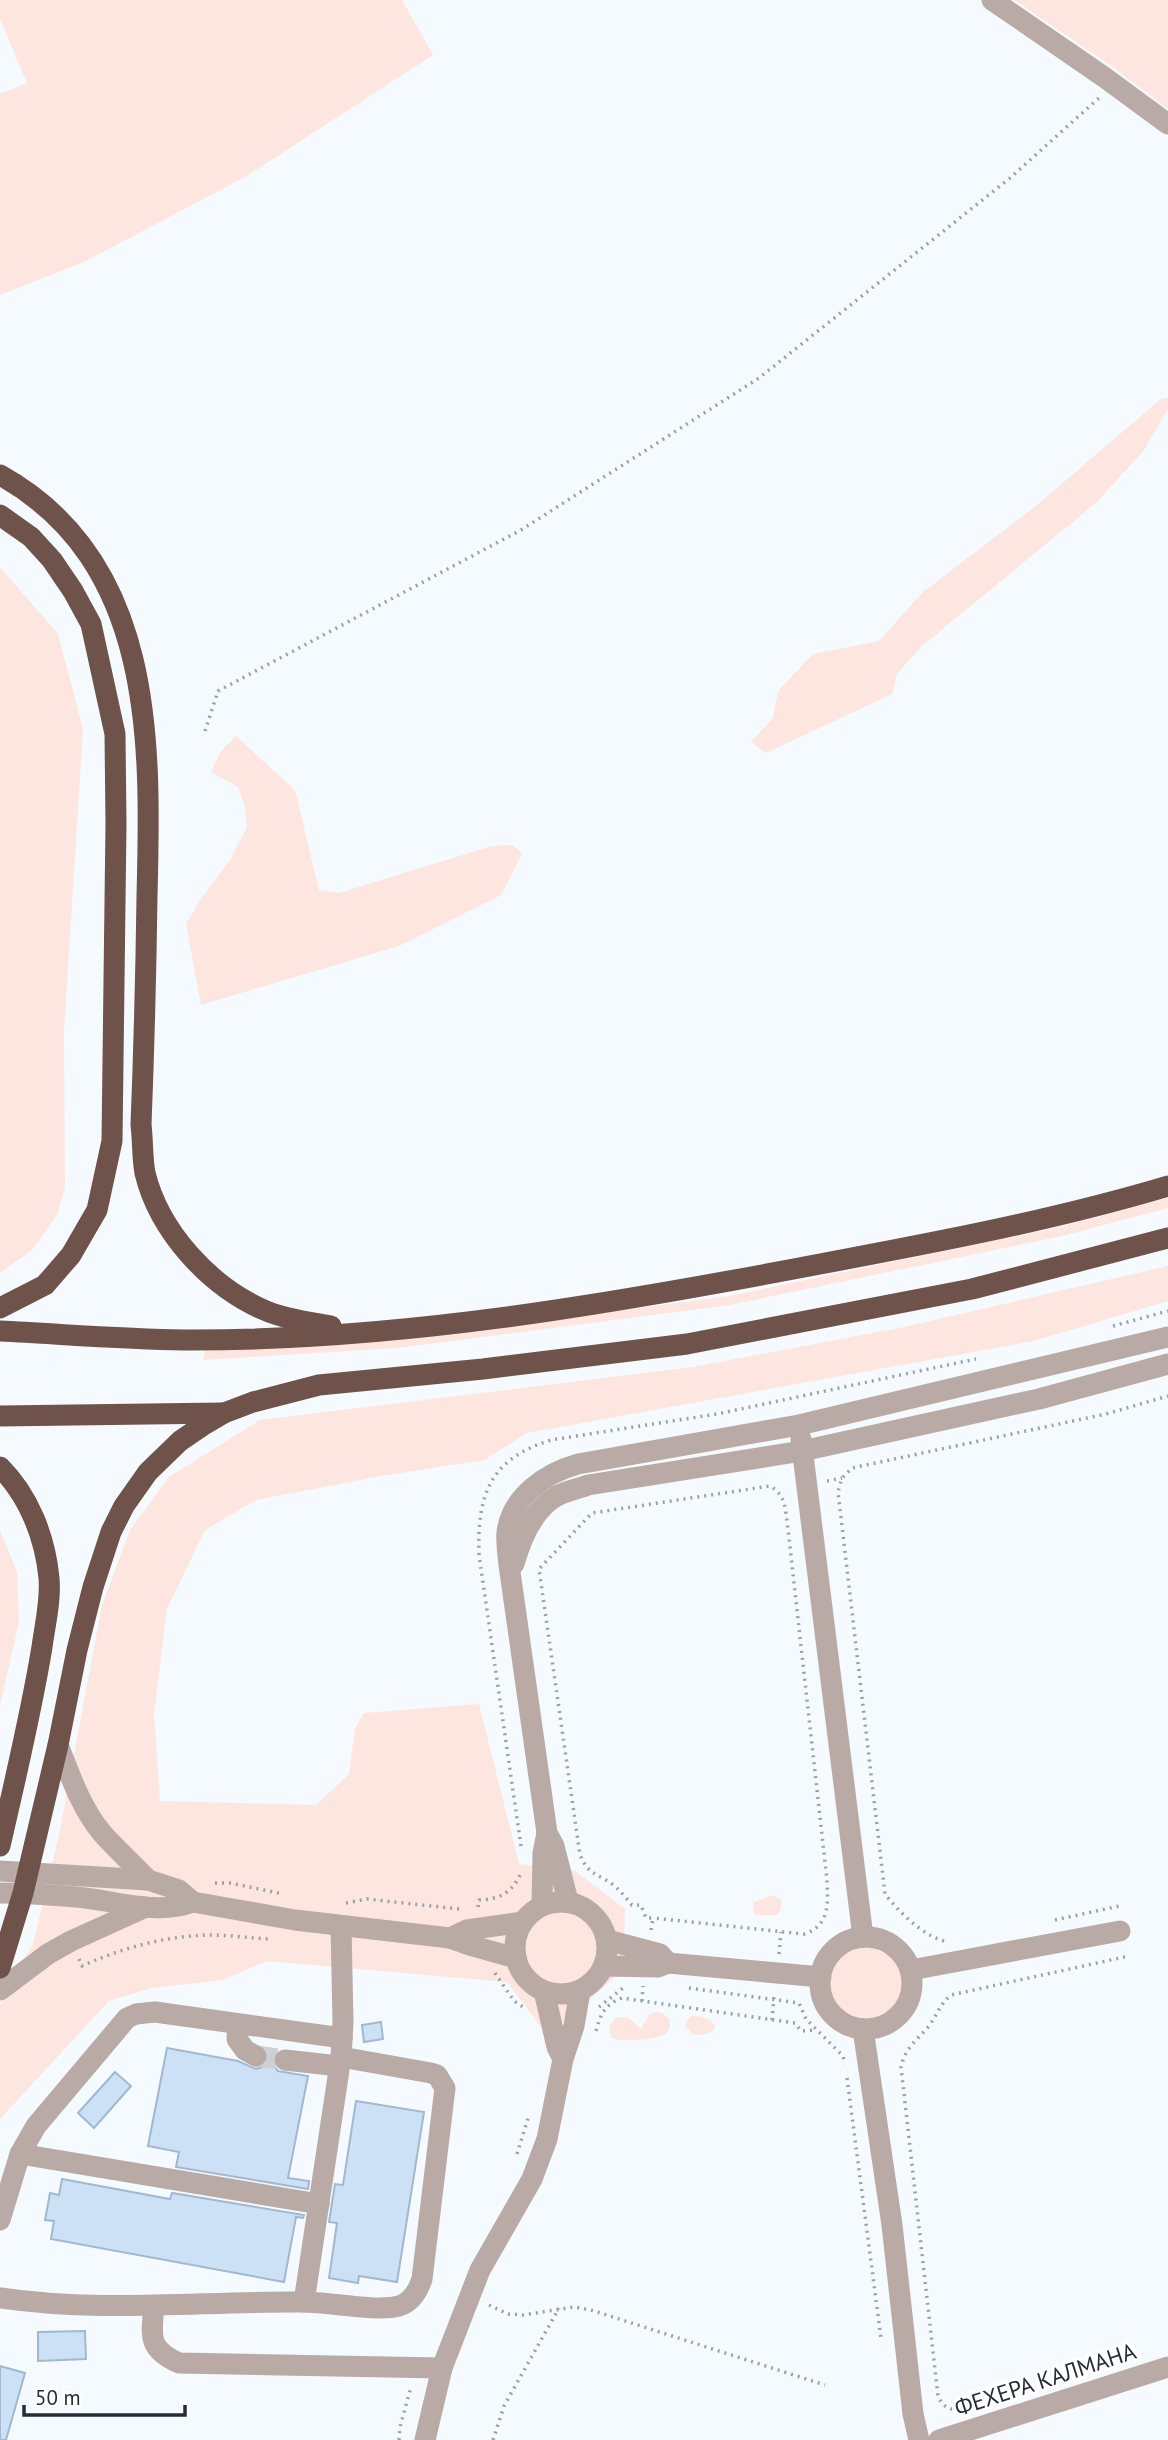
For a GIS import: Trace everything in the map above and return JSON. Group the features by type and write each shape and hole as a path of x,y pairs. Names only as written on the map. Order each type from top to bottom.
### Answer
{"highway":[{"path":"0,475 39,500 78,539 92,559 114,598 126,632 136,676 145,718 149,777 141,1125 145,1172 159,1209 181,1247 205,1272 263,1310 310,1322 364,1331"},
{"path":"0,515 31,537 52,560 91,624 115,734 116,823 112,1140 97,1210 71,1255 45,1285 0,1308"},
{"path":"0,1331 184,1339 297,1336 499,1317 651,1296 990,1232 1168,1186"},
{"path":"0,1968 26,1883 58,1745 69,1684 93,1587 111,1532 124,1506 163,1456 180,1441 224,1413 280,1393 319,1385 483,1369 687,1344 972,1289 1168,1237"},
{"path":"0,1416 224,1413"},
{"path":"0,1467 31,1511 44,1547 49,1578 48,1604 36,1683 0,1846"}],"street":[{"path":"992,0 1168,124"},
{"path":"542,1906 543,1853 547,1833 510,1576 507,1532 513,1513 533,1485 561,1469 578,1464 799,1425 1168,1337"},
{"path":"510,1576 521,1539 537,1513 555,1497 588,1485 802,1451 1039,1399 1168,1364"},
{"path":"799,1425 863,1937"},
{"path":"58,1745 73,1784 91,1817 102,1833 148,1880"},
{"path":"547,1833 554,1846 568,1901"},
{"path":"0,1871 26,1883 77,1897 146,1907 180,1907 194,1902 340,1916 450,1938 516,1958"},
{"path":"0,1893 26,1883 148,1880 179,1890 194,1902"},
{"path":"568,1901 587,1910 596,1918 607,1940 604,1966 590,1985 580,1991 568,1994 544,1992 531,1984 521,1972 516,1958 517,1934 523,1922 542,1906 568,1901"},
{"path":"0,1990 71,1941 146,1907"},
{"path":"304,2302 341,2054 340,1916"},
{"path":"450,1938 467,1930 523,1922"},
{"path":"911,1970 1119,1931"},
{"path":"863,1937 878,1938 892,1945 904,1956 911,1970 911,1992 902,2012 891,2022 878,2028 863,2029 842,2022 827,2007 821,1993 825,1962 847,1941 863,1937"},
{"path":"607,1940 660,1954 668,1963"},
{"path":"604,1966 658,1967 668,1963 821,1977"},
{"path":"425,2440 442,2368 480,2270 532,2179 547,2139 580,1991"},
{"path":"544,1992 557,2047 563,2059"},
{"path":"0,2298 33,2303 154,2306 304,2302 389,2307 401,2305 413,2296 422,2279 444,2088 437,2075 431,2073 341,2054 238,2024 155,2012 136,2014 127,2018 36,2126 20,2154 1,2216"},
{"path":"238,2024 237,2039 245,2050 256,2056"},
{"path":"863,2029 892,2225 913,2414 919,2440"},
{"path":"285,2060 341,2054"},
{"path":"20,2154 319,2203"},
{"path":"154,2306 152,2339 163,2356 179,2363 442,2368"},
{"name":"ФЕХЕРА КАЛМАНА","path":"939,2440 1168,2367"}],"path":[{"path":"205,732 218,691 521,530 759,378 1010,178 1114,84"},
{"path":"1109,1327 1168,1311"},
{"path":"521,1854 478,1533 484,1497 504,1463 527,1448 551,1440 717,1414 975,1359"},
{"path":"952,1942 930,1935 897,1909 885,1894 838,1492 842,1478 852,1468 1106,1414 1168,1396"},
{"path":"641,1905 632,1905 611,1883 593,1875 580,1855 540,1569 592,1513 770,1486 779,1492 783,1499 788,1529 827,1880 828,1912 811,1932 804,1934 653,1918"},
{"path":"477,1911 480,1900 493,1900 504,1895 514,1886 521,1874"},
{"path":"208,1883 230,1883 293,1896"},
{"path":"340,1916 368,1899 468,1910"},
{"path":"71,1941 82,1966"},
{"path":"964,2411 951,2410 941,2404 938,2396 901,2067 903,2056 930,2024 942,2002 951,1995 1129,1956"},
{"path":"636,1984 643,1983"},
{"path":"574,2026 584,2025 596,2009 629,1984"},
{"path":"682,1987 799,2003 806,2019 843,2056 882,2346"},
{"path":"574,2026 596,2035 601,2014 622,1998 795,2024 801,2031 816,2030"},
{"path":"470,2296 508,2314 541,2313 574,2307 591,2310 825,2385"},
{"path":"493,2440 504,2406 559,2308"},
{"path":"399,2440 416,2368"}],"shaded area":[{"path":"0,0 402,0 433,55 245,177 84,262 0,295 0,94 27,83 0,19"},
{"path":"1014,0 1168,0 1168,109 1113,67"},
{"path":"1168,398 1168,409 1144,450 1097,502 922,646 897,674 892,694 766,753 751,742 773,718 778,691 813,654 879,641 923,592 1036,506 1161,399"},
{"path":"0,567 58,634 83,729 64,1031 65,1188 57,1215 33,1249 0,1273"},
{"path":"236,736 295,790 319,890 339,893 492,846 513,845 522,854 501,895 399,946 201,1005 186,924 202,897 230,860 247,827 245,806 238,787 211,772 221,751"},
{"path":"1168,1198 1168,1208 1062,1236 730,1305 398,1348 203,1360 205,1350 399,1340 729,1296 1060,1227"},
{"path":"1168,1266 1168,1301 1034,1341 527,1433 484,1460 256,1500 205,1530 167,1609 154,1714 160,1801 316,1805 349,1774 355,1729 364,1713 479,1704 519,1864 575,1871 625,1909 623,1969 576,2013 547,2035 507,1982 267,1961 223,1980 152,1988 109,2001 0,2119 0,2005 33,1944 59,1835 102,1605 130,1530 169,1477 260,1420 693,1367 904,1327"},
{"path":"0,1530 17,1572 19,1622 0,1705"},
{"path":"773,1895 782,1901 780,1912 776,1915 756,1915 753,1911 754,1902"},
{"path":"867,1943 882,1946 895,1955 904,1968 907,1983 904,1998 895,2011 882,2020 867,2023 852,2020 839,2011 830,1998 827,1983 830,1968 839,1955 852,1946"},
{"path":"662,2013 669,2019 670,2027 665,2034 637,2040 611,2037 609,2027 616,2017 629,2018 641,2029 649,2015"},
{"path":"691,2016 705,2018 715,2026 705,2034 692,2034 684,2024"}],"building":[{"path":"381,2022 383,2039 364,2042 362,2025"},
{"path":"167,2048 238,2061 256,2069 267,2063 268,2051 274,2052 273,2065 278,2071 308,2076 288,2178 309,2181 308,2189 176,2167 179,2152 148,2146"},
{"path":"115,2072 131,2086 94,2128 78,2113"},
{"path":"356,2101 424,2112 397,2282 359,2276 358,2283 329,2278 337,2223 329,2222 335,2184 343,2185"},
{"path":"62,2179 170,2199 172,2193 304,2215 303,2218 296,2217 284,2282 51,2239 54,2221 45,2220 50,2193 59,2195"},
{"path":"85,2331 86,2359 38,2361 38,2332"},
{"path":"0,2366 25,2373 6,2440 0,2440"}],"tunnel":[{"path":"256,2056 285,2060"}]}
